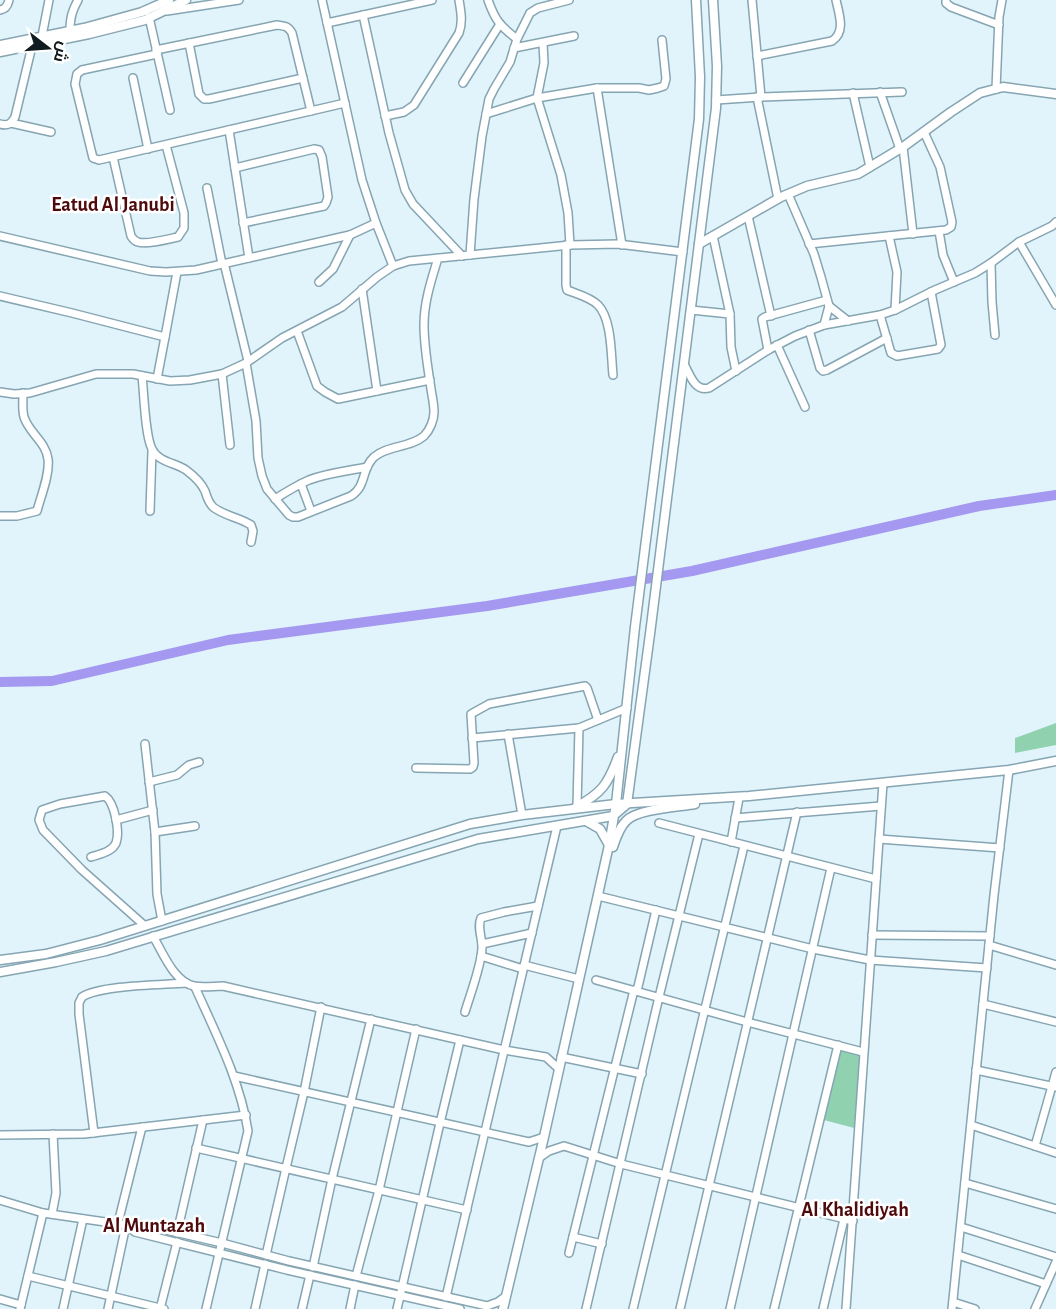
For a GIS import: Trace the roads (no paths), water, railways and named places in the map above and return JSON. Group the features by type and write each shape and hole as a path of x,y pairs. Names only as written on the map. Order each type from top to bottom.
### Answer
{"street":[{"path":"0,10 8,6 9,0"},
{"path":"42,36 49,0"},
{"path":"70,31 72,11 78,0"},
{"path":"0,45 70,31 142,12 169,0"},
{"path":"0,52 89,34 150,18 186,0"},
{"path":"161,12 239,0"},
{"path":"322,0 363,180 375,223 393,266"},
{"path":"327,22 432,0"},
{"path":"385,116 404,112 414,105 459,33 462,16 459,0"},
{"path":"489,0 494,17 517,39"},
{"path":"536,0 538,8"},
{"path":"470,255 474,199 489,99 510,62 517,39 530,13 538,8 568,0"},
{"path":"503,1309 602,880 616,804 635,627 699,119 700,77 696,0"},
{"path":"0,972 106,951 478,839 613,816 627,804 717,100 713,0"},
{"path":"752,0 759,97 778,199"},
{"path":"757,56 836,39 840,34 841,26 836,0"},
{"path":"946,0 946,3 951,6 999,25"},
{"path":"996,89 1002,0"},
{"path":"363,15 385,116 405,190 413,204 462,256"},
{"path":"150,18 170,110"},
{"path":"463,83 500,24"},
{"path":"311,111 292,33 289,28 278,25 189,43 82,70 77,74 75,84 93,159 99,160 166,145 229,130 311,111 345,103"},
{"path":"514,48 574,36"},
{"path":"486,114 537,98 597,88 649,90 664,86 666,79 662,40"},
{"path":"189,43 199,94 204,99 303,78"},
{"path":"543,43 544,63 537,98 561,175 568,213 567,290 599,306 609,334 613,375"},
{"path":"11,123 15,117 32,46"},
{"path":"133,78 148,149"},
{"path":"699,244 788,194 807,186 858,174 902,148 980,93 1003,87 1056,94"},
{"path":"597,88 622,245"},
{"path":"880,92 902,148 913,234"},
{"path":"717,100 902,92"},
{"path":"853,93 870,167"},
{"path":"0,124 11,123 51,132"},
{"path":"229,130 249,258"},
{"path":"809,244 951,228 952,222 940,167 924,132"},
{"path":"113,157 131,236 139,242 146,243 178,237 184,228 184,213 166,145"},
{"path":"235,168 314,149 319,150 328,197 324,206 243,223"},
{"path":"207,188 247,362 256,420 258,458 267,489 293,517 358,492 367,468 374,458 389,448 423,437 430,429 434,413 424,325 428,291 438,258"},
{"path":"788,194 821,277 828,303 824,326"},
{"path":"747,216 771,315"},
{"path":"684,364 697,387 704,390 710,388 768,350 809,330 896,310 975,273 1019,242 1056,222"},
{"path":"0,236 150,271 177,272 350,235 375,223"},
{"path":"939,231 943,255 954,282"},
{"path":"319,282 333,269 350,235"},
{"path":"713,236 730,314 731,346 736,371"},
{"path":"889,236 897,272 896,310"},
{"path":"1019,242 1056,304"},
{"path":"0,392 23,393 41,390 96,374 116,373 170,381 222,374 247,362 282,338 342,307 393,266 409,261 568,245 622,245 683,252"},
{"path":"991,263 995,335"},
{"path":"157,379 177,272"},
{"path":"362,290 377,391"},
{"path":"880,315 891,353 897,356 938,349 940,347 931,292"},
{"path":"0,296 165,337"},
{"path":"768,350 762,319 828,303"},
{"path":"828,303 848,321"},
{"path":"691,310 730,314"},
{"path":"809,330 820,368 823,371 887,338"},
{"path":"297,331 317,386 338,399 430,380"},
{"path":"777,345 804,407"},
{"path":"222,374 230,445"},
{"path":"142,376 152,451 150,511"},
{"path":"0,516 17,516 37,511 47,471 46,452 25,419 23,393"},
{"path":"152,451 160,458 185,469 197,480 213,507 250,525 253,531 250,542"},
{"path":"275,499 301,484 326,475 367,468"},
{"path":"301,484 311,512"},
{"path":"416,768 470,769 473,767 471,714 482,707 498,702 582,686 587,688 598,720"},
{"path":"472,738 579,728 627,708"},
{"path":"575,808 579,728"},
{"path":"508,734 522,815"},
{"path":"575,808 600,792 611,777 624,742"},
{"path":"145,744 155,832 157,894 162,921"},
{"path":"0,960 46,954 100,940 470,825 522,815 616,804 749,796 883,783 1009,770 1056,761"},
{"path":"149,782 177,775 189,765 199,762"},
{"path":"975,1309 953,1305 1009,770"},
{"path":"846,1309 883,783"},
{"path":"91,857 108,852 116,844 116,820 110,799 105,796 60,804 42,810 39,820 43,830 82,870 145,926"},
{"path":"602,880 620,829 631,816 642,812 749,796"},
{"path":"731,842 739,798"},
{"path":"735,818 881,806"},
{"path":"116,820 153,810"},
{"path":"680,1309 796,812"},
{"path":"586,821 600,829 609,845"},
{"path":"659,823 876,879"},
{"path":"446,1297 557,825"},
{"path":"155,832 195,826"},
{"path":"586,1309 699,834"},
{"path":"879,839 1000,848"},
{"path":"633,1309 744,846"},
{"path":"730,1309 831,868"},
{"path":"598,896 813,949 870,960 987,968"},
{"path":"465,1012 481,956 479,923 482,918 538,906"},
{"path":"569,1253 657,910"},
{"path":"482,944 532,933"},
{"path":"872,935 990,936"},
{"path":"153,936 172,969 186,983 195,987 223,986 504,1050 546,1057 559,1070"},
{"path":"989,945 1056,965"},
{"path":"481,956 579,979"},
{"path":"596,980 863,1052"},
{"path":"94,1133 79,1014 79,1003 82,997 95,992 117,989 186,983"},
{"path":"195,987 234,1076 246,1115 248,1131 206,1309"},
{"path":"983,1004 1056,1022"},
{"path":"266,1255 321,1008"},
{"path":"313,1267 371,1019"},
{"path":"357,1276 416,1029"},
{"path":"397,1309 460,1040"},
{"path":"774,1309 838,1045"},
{"path":"561,1057 642,1074"},
{"path":"976,1070 1054,1086"},
{"path":"1035,1146 1054,1086 1056,1072"},
{"path":"234,1076 529,1142 544,1137"},
{"path":"0,1135 94,1133 246,1115"},
{"path":"177,1233 203,1120"},
{"path":"971,1125 1056,1153"},
{"path":"108,1309 122,1224 142,1127"},
{"path":"0,1299 21,1307 47,1214 56,1193 53,1134"},
{"path":"539,1158 549,1151 564,1146 621,1164 853,1221"},
{"path":"196,1148 467,1210"},
{"path":"965,1183 1056,1209"},
{"path":"0,1200 47,1214 122,1224 136,1223 313,1267 487,1306 506,1296"},
{"path":"63,1309 83,1219"},
{"path":"823,1309 844,1219"},
{"path":"122,1224 135,1232 460,1309"},
{"path":"961,1227 1056,1257"},
{"path":"573,1237 602,1244"},
{"path":"28,1276 162,1309 177,1242"},
{"path":"958,1255 1046,1284"},
{"path":"1035,1309 1056,1262"},
{"path":"255,1309 265,1264"},
{"path":"302,1309 310,1275"},
{"path":"350,1309 355,1285"}],"waterway":[{"path":"0,682 52,681 228,640 487,606 692,571 979,506 1056,495"}],"district":[{"name":"Eatud Al Janubi","path":"113,204"},
{"name":"Al Khalidiyah","path":"855,1209"},
{"name":"Al Muntazah","path":"154,1225"}]}
